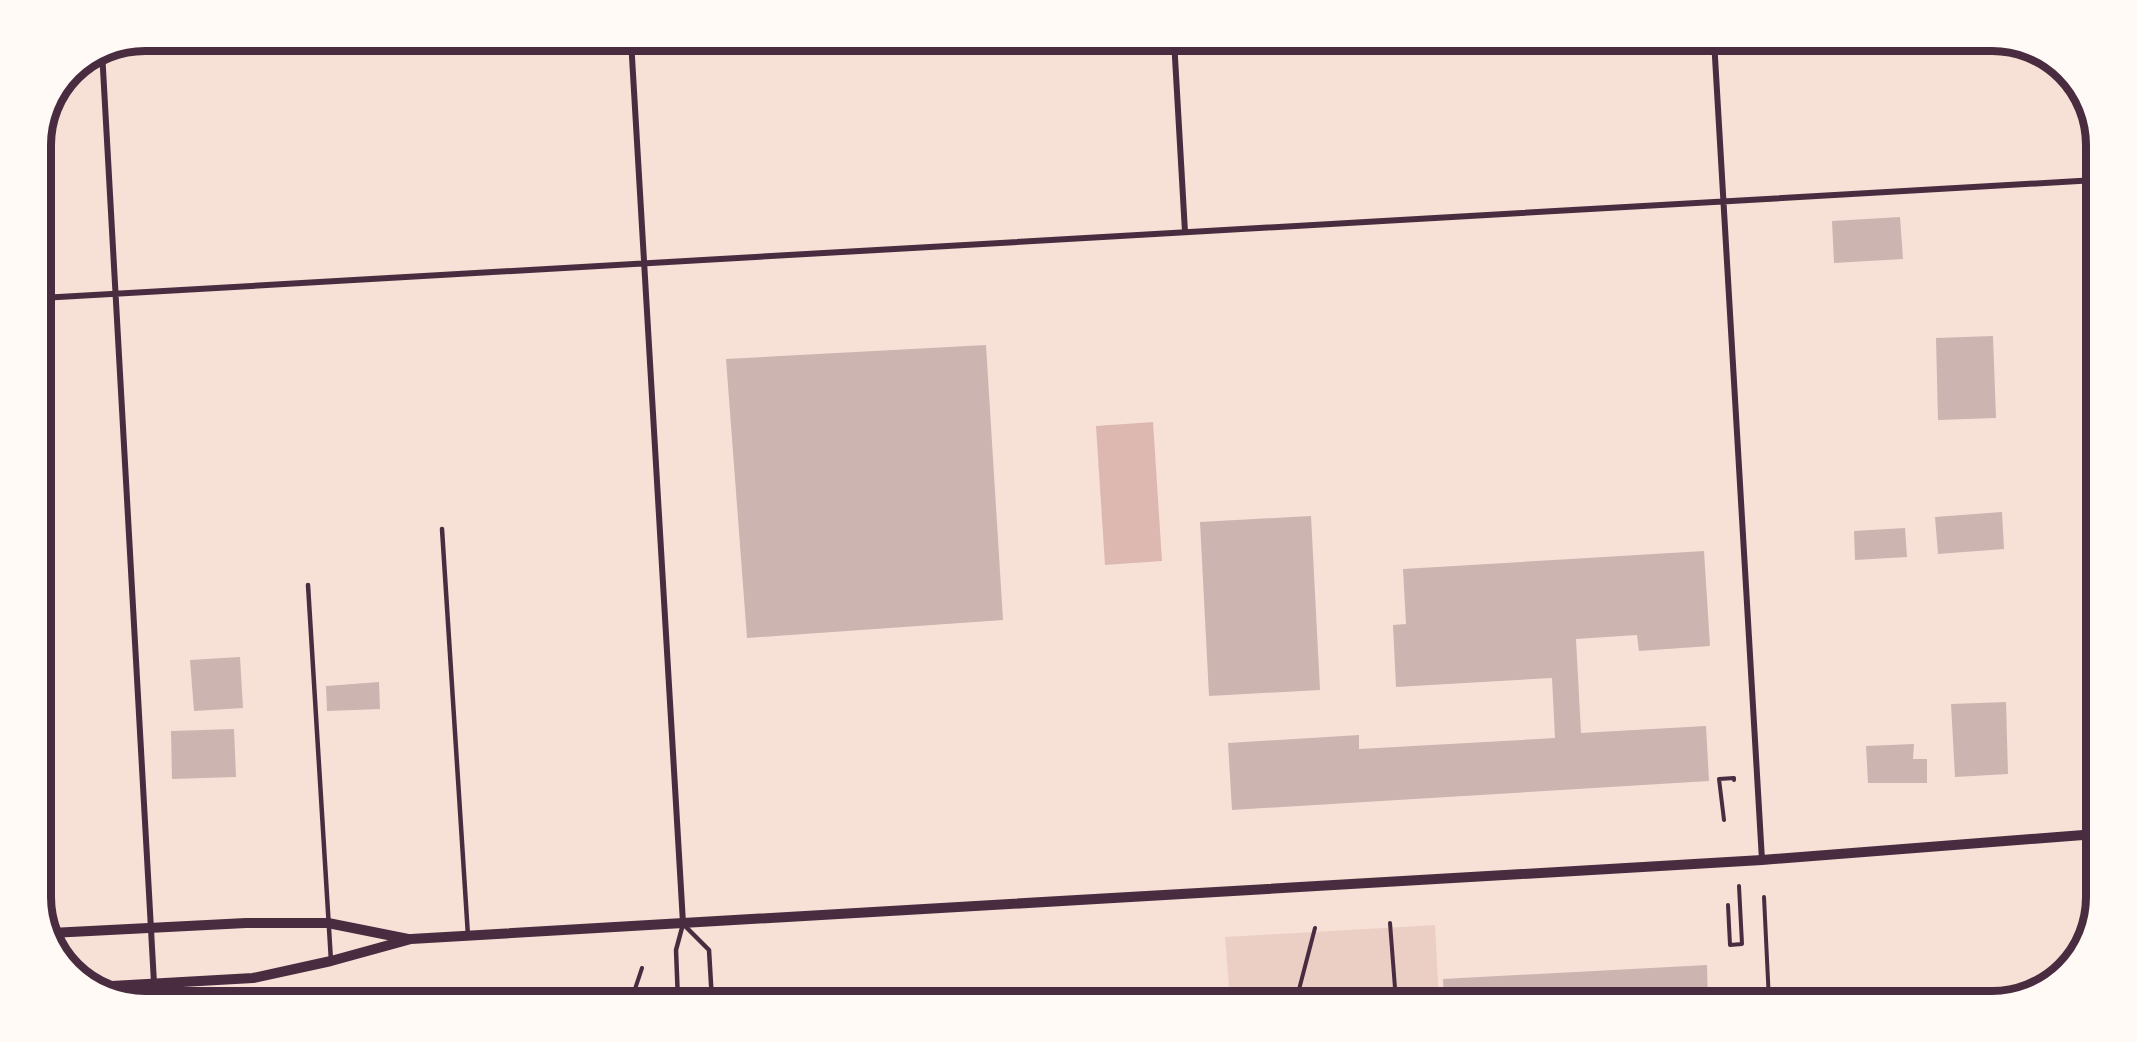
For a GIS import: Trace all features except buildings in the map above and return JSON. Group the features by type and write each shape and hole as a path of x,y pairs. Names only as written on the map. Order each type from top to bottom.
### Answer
{"street":[{"path":"632,51 683,924"},
{"path":"1175,51 1185,232"},
{"path":"1715,51 1762,860"},
{"path":"103,62 154,991"},
{"path":"51,297 2086,180"},
{"path":"115,986 253,978 331,961 411,939 1762,860 2086,835"},
{"path":"58,933 246,923 328,923 411,939"}],"lane":[{"path":"442,529 468,936"},
{"path":"308,585 331,961"},
{"path":"678,991 676,950 683,924"},
{"path":"683,924 709,951 711,991"}],"path":[{"path":"1724,820 1719,779 1734,778 1734,788"},
{"path":"1764,897 1768,991"},
{"path":"1728,905 1730,945 1742,944 1741,918"},
{"path":"1390,922 1395,991"},
{"path":"1299,991 1315,928"},
{"path":"635,991 642,968"}],"shaded area":[{"path":"1153,422 1162,561 1105,565 1096,426"},
{"path":"1435,925 1438,991 1229,991 1225,937"}]}
